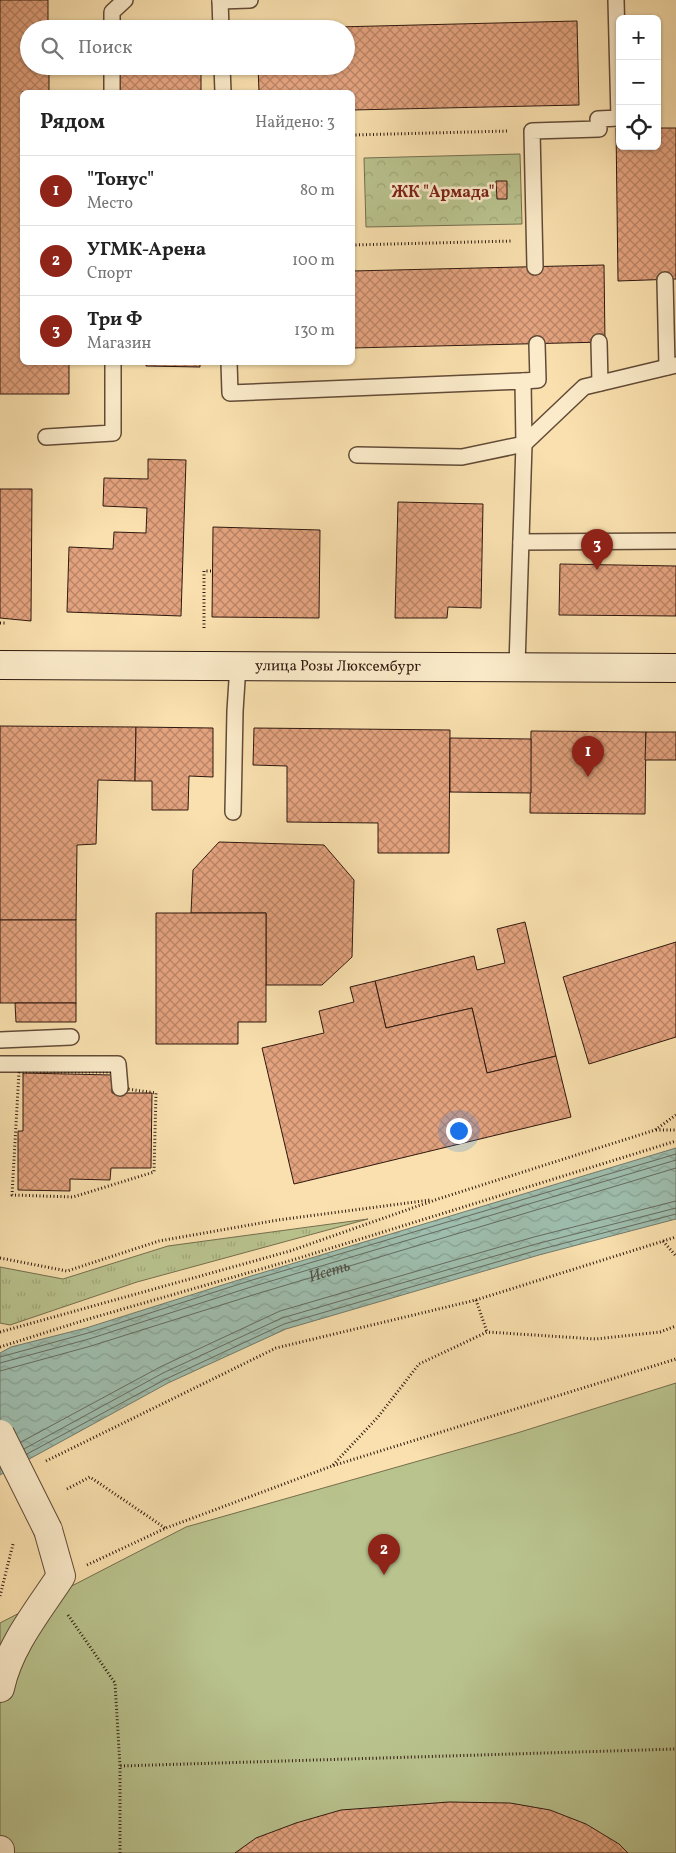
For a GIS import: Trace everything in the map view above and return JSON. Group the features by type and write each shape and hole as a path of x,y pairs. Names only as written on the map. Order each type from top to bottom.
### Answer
{"main road":[{"name":"улица Розы Люксембург","path":"0,665 676,668"},
{"path":"0,1434 48,1530 61,1576 19,1641 3,1674 0,1688"}],"lane":[{"path":"112,20 112,12 125,0"},
{"path":"221,20 220,0 250,0"},
{"path":"535,266 532,131 598,129 598,118 619,118 616,0"},
{"path":"112,75 112,90"},
{"path":"222,75 223,90"},
{"path":"357,455 462,458 524,444 584,387 671,366 665,280"},
{"path":"599,342 600,382"},
{"path":"229,365 230,393 538,380 537,344"},
{"path":"46,437 113,433 113,365"},
{"path":"517,666 524,444 522,381"},
{"path":"521,542 676,541"},
{"path":"234,812 238,665"},
{"path":"0,1040 71,1037"},
{"path":"0,1064 118,1064 120,1088"}],"path":[{"path":"355,135 532,131"},
{"path":"355,245 535,241"},
{"path":"204,628 204,571 212,571"},
{"path":"0,623 6,623"},
{"path":"18,1072 115,1072 115,1082 120,1088 156,1093 154,1172 73,1196 12,1195 18,1072"},
{"path":"0,1332 290,1251 438,1200 655,1130 676,1115"},
{"path":"655,1130 676,1130"},
{"path":"0,1347 85,1320 296,1259 676,1141"},
{"path":"0,1258 67,1271 159,1241 278,1220 438,1200"},
{"path":"43,1463 276,1348 476,1300 676,1237"},
{"path":"663,1241 676,1256"},
{"path":"476,1300 487,1332"},
{"path":"332,1466 378,1417 419,1364 487,1332 596,1339 660,1332 676,1326"},
{"path":"61,1576 166,1528 332,1466 676,1360"},
{"path":"68,1489 90,1477 166,1528"},
{"path":"0,1596 12,1544"},
{"path":"65,1612 115,1683 120,1766 120,1853"},
{"path":"120,1766 676,1748"}],"green space":[{"path":"520,154 522,224 366,227 364,158"},
{"path":"368,1219 137,1282 10,1325 0,1323 0,1267 63,1279 168,1246"},
{"path":"676,1383 676,1853 0,1853 0,1623 186,1527 517,1433"}],"water":[{"name":"Исеть","path":"676,1148 676,1219 539,1255 286,1329 168,1383 0,1475 0,1353 11,1347 86,1328 248,1277"}],"building":[{"path":"0,0 48,0 48,20 20,20 20,75 49,75 49,90 20,90 20,365 69,365 69,394 0,394"},
{"path":"577,21 579,105 355,110 355,90 259,90 258,75 355,75 355,27"},
{"path":"120,75 201,75 201,90 120,90"},
{"path":"661,128 676,128 676,279 618,281 616,150 661,150"},
{"path":"496,181 507,181 507,199 497,199"},
{"path":"604,265 605,342 355,348 355,271"},
{"path":"200,365 200,367 146,366"},
{"path":"148,459 186,460 181,616 67,612 69,547 113,549 114,532 146,533 147,508 103,506 104,478 148,479"},
{"path":"0,489 32,489 31,621 0,618"},
{"path":"398,502 483,504 481,608 448,607 447,618 395,618"},
{"path":"213,527 320,530 319,618 212,617"},
{"path":"560,564 676,566 676,616 559,615"},
{"path":"0,726 136,727 135,781 98,780 96,844 77,845 76,920 0,920"},
{"path":"136,727 213,728 213,777 189,776 188,810 152,810 152,781 135,781"},
{"path":"254,728 450,730 449,853 378,853 378,823 287,822 287,766 253,765"},
{"path":"531,731 646,732 645,814 530,813"},
{"path":"646,732 676,732 676,760 645,760"},
{"path":"450,738 531,739 531,793 450,792"},
{"path":"219,842 324,845 354,880 352,957 322,985 266,985 266,913 191,913 193,870"},
{"path":"156,913 266,913 266,1022 238,1022 238,1044 156,1044"},
{"path":"0,920 76,920 76,1003 0,1003"},
{"path":"525,922 556,1056 487,1073 472,1008 386,1028 375,981 474,956 477,970 505,963 497,929"},
{"path":"676,942 676,1037 589,1064 563,977"},
{"path":"375,981 386,1028 472,1008 487,1073 556,1056 571,1117 294,1184 262,1048 324,1033 319,1011 354,1002 350,987"},
{"path":"15,1003 76,1003 76,1022 16,1022"},
{"path":"23,1073 112,1075 112,1093 152,1093 151,1168 111,1168 110,1180 70,1179 70,1191 18,1190 18,1131 23,1131"},
{"path":"449,1802 510,1803 550,1810 586,1824 619,1844 628,1853 235,1853 256,1838 296,1823 341,1810"}],"place":[{"name":"Три Ф","path":"597,570"},
{"name":"\"Тонус\"","path":"588,777"},
{"name":"УГМК-Арена","path":"384,1575"}],"district":[{"name":"ЖК \"Армада\"","path":"443,193"}]}
